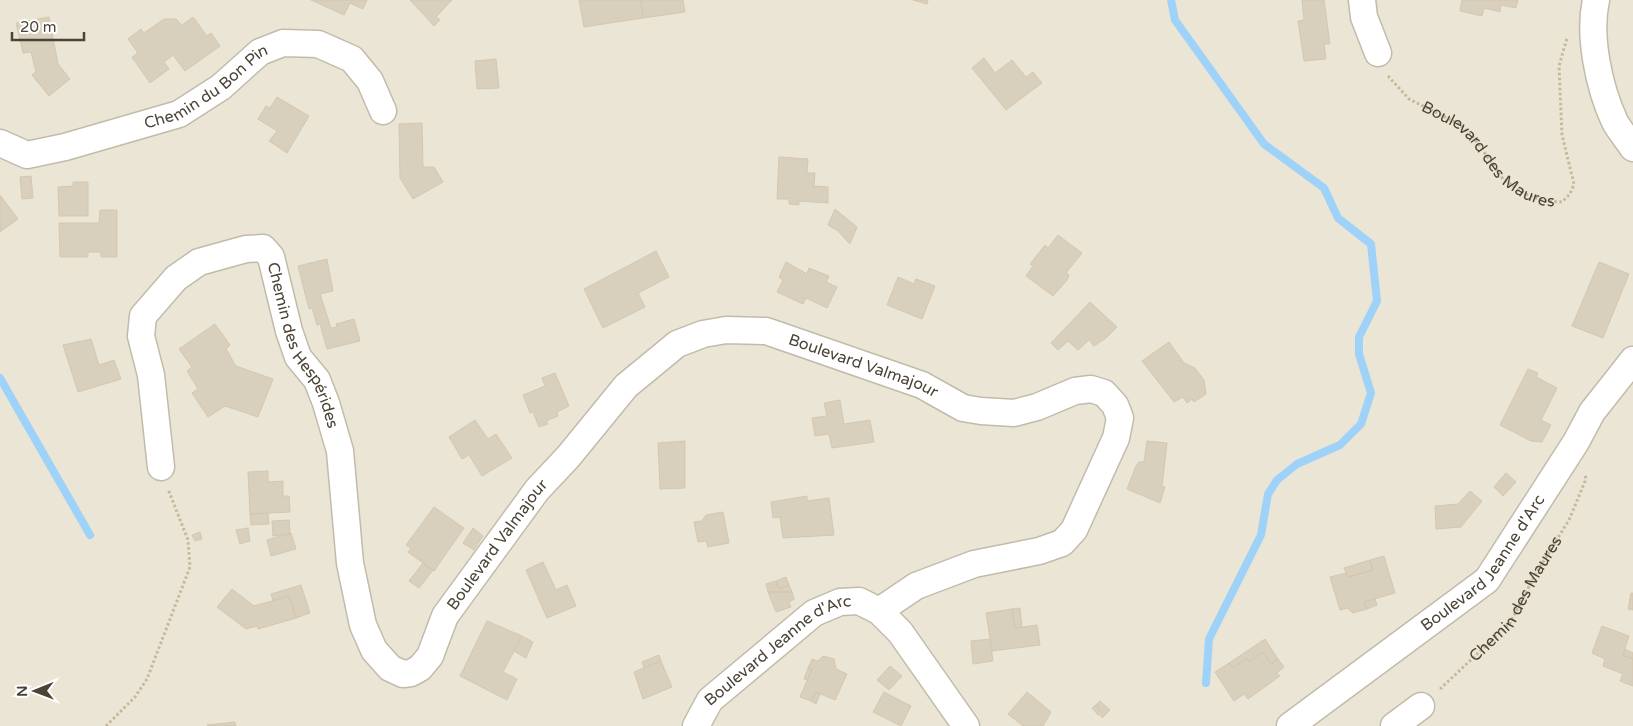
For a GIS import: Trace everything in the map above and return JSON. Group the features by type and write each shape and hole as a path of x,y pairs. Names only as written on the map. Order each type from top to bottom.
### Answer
{"street":[{"path":"1362,0 1364,17 1378,53"},
{"path":"1596,0 1594,10 1596,62 1615,122 1633,148"},
{"name":"Chemin du Bon Pin","path":"0,143 27,155 65,147 179,114 221,87 260,52 283,43 318,44 352,59 370,81 383,111"},
{"name":"Chemin des Hespérides","path":"161,467 151,376 141,336 143,316 176,278 199,262 246,249 263,248 271,257 289,331 298,357 316,380 326,403 340,451 350,563 363,625 374,650 390,668 403,674 411,673"},
{"name":"Boulevard Valmajour","path":"411,673 420,668 430,656 446,616 537,490 568,457 626,386 677,344 703,334 726,330 766,331 922,385 963,408 980,411 1014,412 1037,407 1075,391 1091,389 1104,393 1114,405 1120,418 1116,438 1074,530 1062,543 1039,551 974,564 916,586 879,611"},
{"name":"Boulevard Jeanne d'Arc","path":"1290,726 1487,580 1576,442 1592,412 1633,360"},
{"name":"Boulevard Jeanne d'Arc","path":"696,726 710,700 814,613 840,602 859,601 879,611 900,632 966,726"},
{"path":"1394,726 1421,706"}],"path":[{"name":"Boulevard des Maures","path":"1378,53 1386,73 1396,87 1409,100 1459,124 1474,138 1503,178 1525,194 1545,201 1562,202 1570,194 1574,184 1562,135 1559,66 1568,35"},
{"name":"Chemin des Maures","path":"1421,706 1510,624 1535,575 1569,520 1586,480 1576,442"},
{"path":"106,726 135,697 147,679 190,567 188,540 178,518 161,467"}],"shaded area":[{"path":"0,0 1633,0 1633,726 0,726"}],"building":[{"path":"311,0 367,0 363,9 350,3 344,15"},
{"path":"410,0 452,0 436,17 440,20 434,26"},
{"path":"579,0 641,0 643,18 584,27"},
{"path":"641,0 683,0 685,12 643,18"},
{"path":"913,0 928,0 927,4"},
{"path":"1302,0 1324,0 1330,44 1324,44 1326,59 1304,61 1298,21 1304,20"},
{"path":"1462,0 1518,0 1516,8 1501,5 1500,12 1484,8 1482,16 1460,11"},
{"path":"49,17 58,64 70,79 49,96 32,75 36,72 31,52 23,53 16,23"},
{"path":"193,17 207,36 211,33 220,46 185,71 173,55 164,62 169,69 150,83 132,57 138,53 128,39 141,29 144,33 164,19 176,19 182,25"},
{"path":"984,58 995,73 1012,60 1026,77 1033,72 1042,83 1006,110 972,68"},
{"path":"496,59 499,88 477,89 475,61"},
{"path":"277,97 309,116 287,153 269,141 277,131 258,119 266,106 270,108"},
{"path":"422,123 423,167 434,167 443,182 413,199 400,178 399,124"},
{"path":"779,157 808,159 807,173 815,173 814,186 828,187 828,203 799,201 799,205 789,204 789,199 777,199"},
{"path":"31,176 33,198 22,199 20,177"},
{"path":"73,182 88,182 88,216 59,216 58,187 73,186"},
{"path":"0,195 18,219 0,232"},
{"path":"835,209 857,227 850,244 838,231 828,225"},
{"path":"100,210 117,210 117,257 101,257 101,252 88,252 88,257 60,257 59,223 99,223"},
{"path":"1058,235 1082,253 1066,273 1069,275 1067,280 1053,296 1026,276 1033,266 1030,264 1045,245 1048,248"},
{"path":"656,251 669,277 638,293 645,307 603,328 584,289"},
{"path":"327,259 333,291 320,294 331,328 337,327 336,324 354,319 360,341 327,349 320,324 317,325 312,308 309,309 298,266"},
{"path":"786,262 807,274 809,268 829,276 826,282 837,287 827,308 806,298 803,304 777,292 783,280 779,277"},
{"path":"1599,262 1629,274 1603,338 1572,326"},
{"path":"898,277 914,284 916,279 935,286 922,319 887,305"},
{"path":"1090,302 1117,327 1094,346 1089,340 1078,350 1068,341 1058,350 1051,343"},
{"path":"215,324 230,345 226,349 236,366 273,379 258,417 225,406 208,417 192,393 198,389 187,371 192,367 179,349"},
{"path":"91,339 99,365 114,360 121,379 78,392 63,345"},
{"path":"1169,342 1184,363 1195,368 1204,380 1206,394 1194,402 1192,399 1187,403 1183,397 1174,402 1142,361"},
{"path":"1528,369 1538,373 1536,377 1557,388 1541,420 1551,425 1542,442 1531,441 1500,425"},
{"path":"555,373 569,406 557,412 558,416 546,421 548,424 539,427 533,412 530,413 523,395 545,386 542,378"},
{"path":"840,400 844,424 870,420 874,442 832,448 829,434 815,436 812,418 827,416 824,403"},
{"path":"475,420 488,439 496,434 512,458 482,476 469,455 462,459 449,437"},
{"path":"685,441 685,488 660,489 658,443"},
{"path":"1147,441 1167,443 1162,486 1165,487 1160,503 1127,489 1136,466 1139,462 1144,462"},
{"path":"268,471 268,482 283,481 283,496 289,496 290,512 250,514 248,472"},
{"path":"1506,473 1516,482 1503,496 1494,487"},
{"path":"1470,491 1482,501 1461,527 1436,529 1435,506 1458,504"},
{"path":"807,496 807,501 829,498 834,535 783,538 780,517 773,518 771,502"},
{"path":"434,507 464,528 434,571 408,552 411,548 406,545"},
{"path":"723,512 729,543 708,547 706,541 698,542 694,522 702,521 706,515"},
{"path":"268,513 269,524 251,525 250,514"},
{"path":"289,520 290,534 273,536 272,521"},
{"path":"248,528 250,541 240,544 236,530"},
{"path":"473,528 483,536 474,550 463,543"},
{"path":"200,532 202,539 195,541 192,535"},
{"path":"291,533 296,549 271,556 267,540"},
{"path":"1384,556 1395,593 1364,602 1367,609 1353,613 1347,608 1340,610 1330,577 1346,573 1348,577 1373,570 1370,560"},
{"path":"1370,560 1373,570 1348,577 1344,568"},
{"path":"543,562 556,590 567,585 576,606 547,618 526,570"},
{"path":"423,563 433,570 419,588 409,581"},
{"path":"786,577 789,585 779,589 776,581"},
{"path":"776,581 779,589 789,585 792,592 768,592 766,584"},
{"path":"301,585 310,613 296,618 289,596 273,601 271,594"},
{"path":"232,589 254,606 289,596 296,618 258,629 257,626 246,629 217,607"},
{"path":"768,592 792,592 794,599 789,602 791,607 776,612"},
{"path":"1631,593 1633,593 1633,610 1628,609"},
{"path":"1375,599 1377,605 1367,609 1364,602"},
{"path":"1020,608 1022,627 1015,628 1012,609"},
{"path":"1012,609 1015,628 1037,625 1040,645 992,651 986,613"},
{"path":"487,621 522,636 503,672 517,679 507,700 460,676"},
{"path":"1602,626 1629,636 1623,655 1633,659 1633,686 1620,681 1623,674 1603,666 1605,659 1592,653"},
{"path":"522,636 533,642 526,658 514,651"},
{"path":"990,639 993,661 973,664 971,641"},
{"path":"1265,639 1278,659 1271,664 1263,652 1249,662 1247,658 1233,668 1229,663"},
{"path":"1625,649 1633,653 1633,659 1623,655"},
{"path":"1263,652 1271,664 1278,659 1284,667 1277,673 1280,676 1248,699 1244,694 1234,701 1215,672 1229,663 1233,668 1247,658 1249,662"},
{"path":"659,655 661,661 644,668 642,662"},
{"path":"823,656 834,659 836,669 847,674 835,700 816,692 811,701 800,697 812,669 808,668 812,659 818,661"},
{"path":"661,661 672,687 643,699 634,672"},
{"path":"890,666 902,676 889,690 877,680"},
{"path":"808,668 812,669 807,680 804,679"},
{"path":"816,692 820,694 816,704 811,701"},
{"path":"884,692 911,706 901,726 873,712"},
{"path":"1027,692 1051,712 1043,726 1023,726 1008,714"},
{"path":"1100,701 1110,710 1102,718 1097,704"},
{"path":"1097,704 1099,716 1092,708"},
{"path":"235,722 236,726 207,725"}],"waterway":[{"path":"1171,0 1175,20 1264,144 1324,188 1338,218 1371,244 1377,301 1359,337 1359,354 1371,393 1361,424 1340,445 1297,464 1277,480 1268,494 1261,535 1209,639 1206,683"},
{"path":"0,378 90,535"}]}
